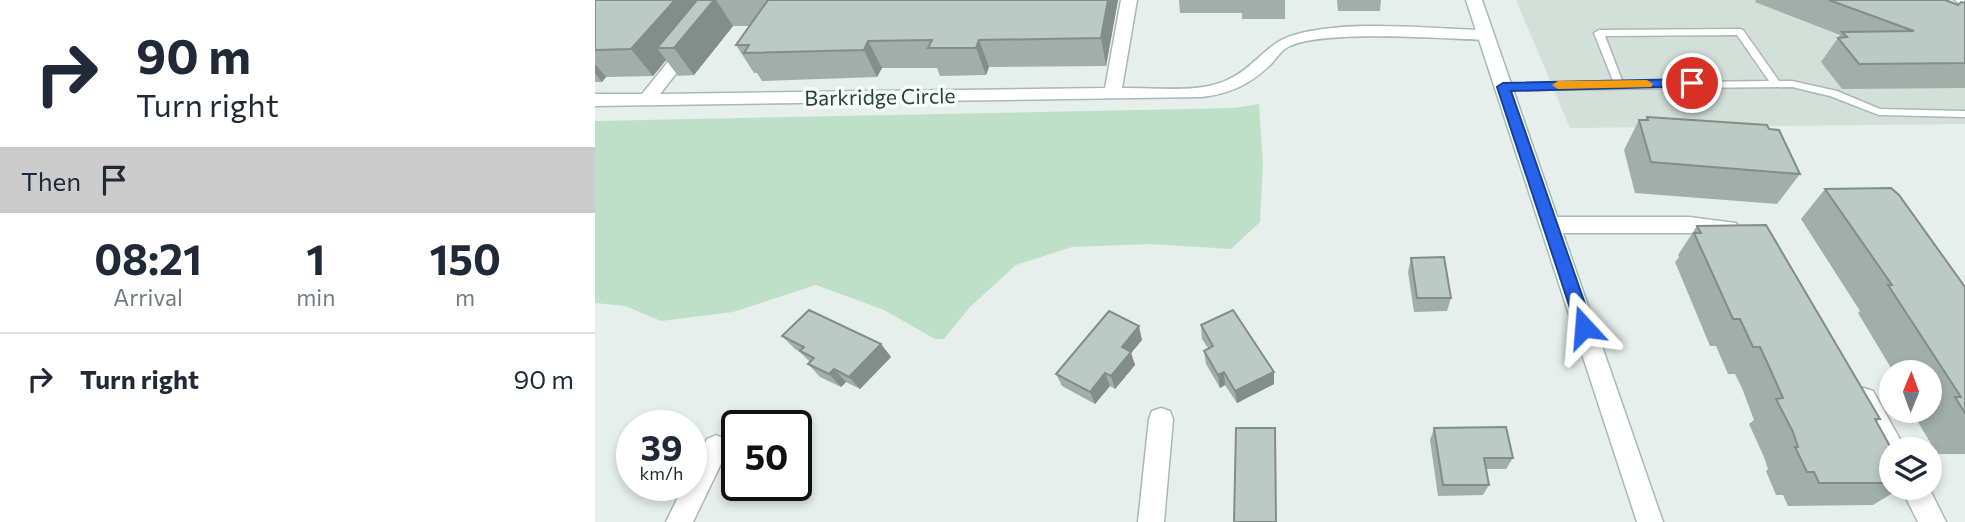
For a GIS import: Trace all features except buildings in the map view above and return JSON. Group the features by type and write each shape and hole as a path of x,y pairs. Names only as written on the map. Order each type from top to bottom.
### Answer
{"street":[{"path":"647,99 726,0"},
{"path":"1112,93 1129,0"},
{"path":"1474,0 1650,522"},
{"name":"Barkridge Circle","path":"595,100 1219,91 1246,79 1282,45 1302,39 1345,35 1486,35"},
{"path":"1550,225 1689,225 1730,228 1750,235"},
{"path":"1852,378 1885,437"},
{"path":"1151,522 1161,419"},
{"path":"678,522 716,447"},
{"path":"1921,500 1933,522"}],"lane":[{"path":"1959,0 1965,6"},
{"path":"1619,84 1599,33 1740,32 1776,84"},
{"path":"1503,87 1793,84 1833,93 1879,112 1965,114"}],"shaded area":[{"path":"1516,0 1965,0 1965,124 1570,128"}],"green space":[{"path":"1259,104 1263,164 1260,222 1231,249 1150,244 1072,247 1016,265 970,307 944,339 935,339 884,310 816,285 733,312 661,321 625,306 595,303 595,121 1234,108"}],"slow traffic":[{"path":"1558,85 1647,84"}],"route":[{"path":"1584,327 1503,87 1692,83"}]}
